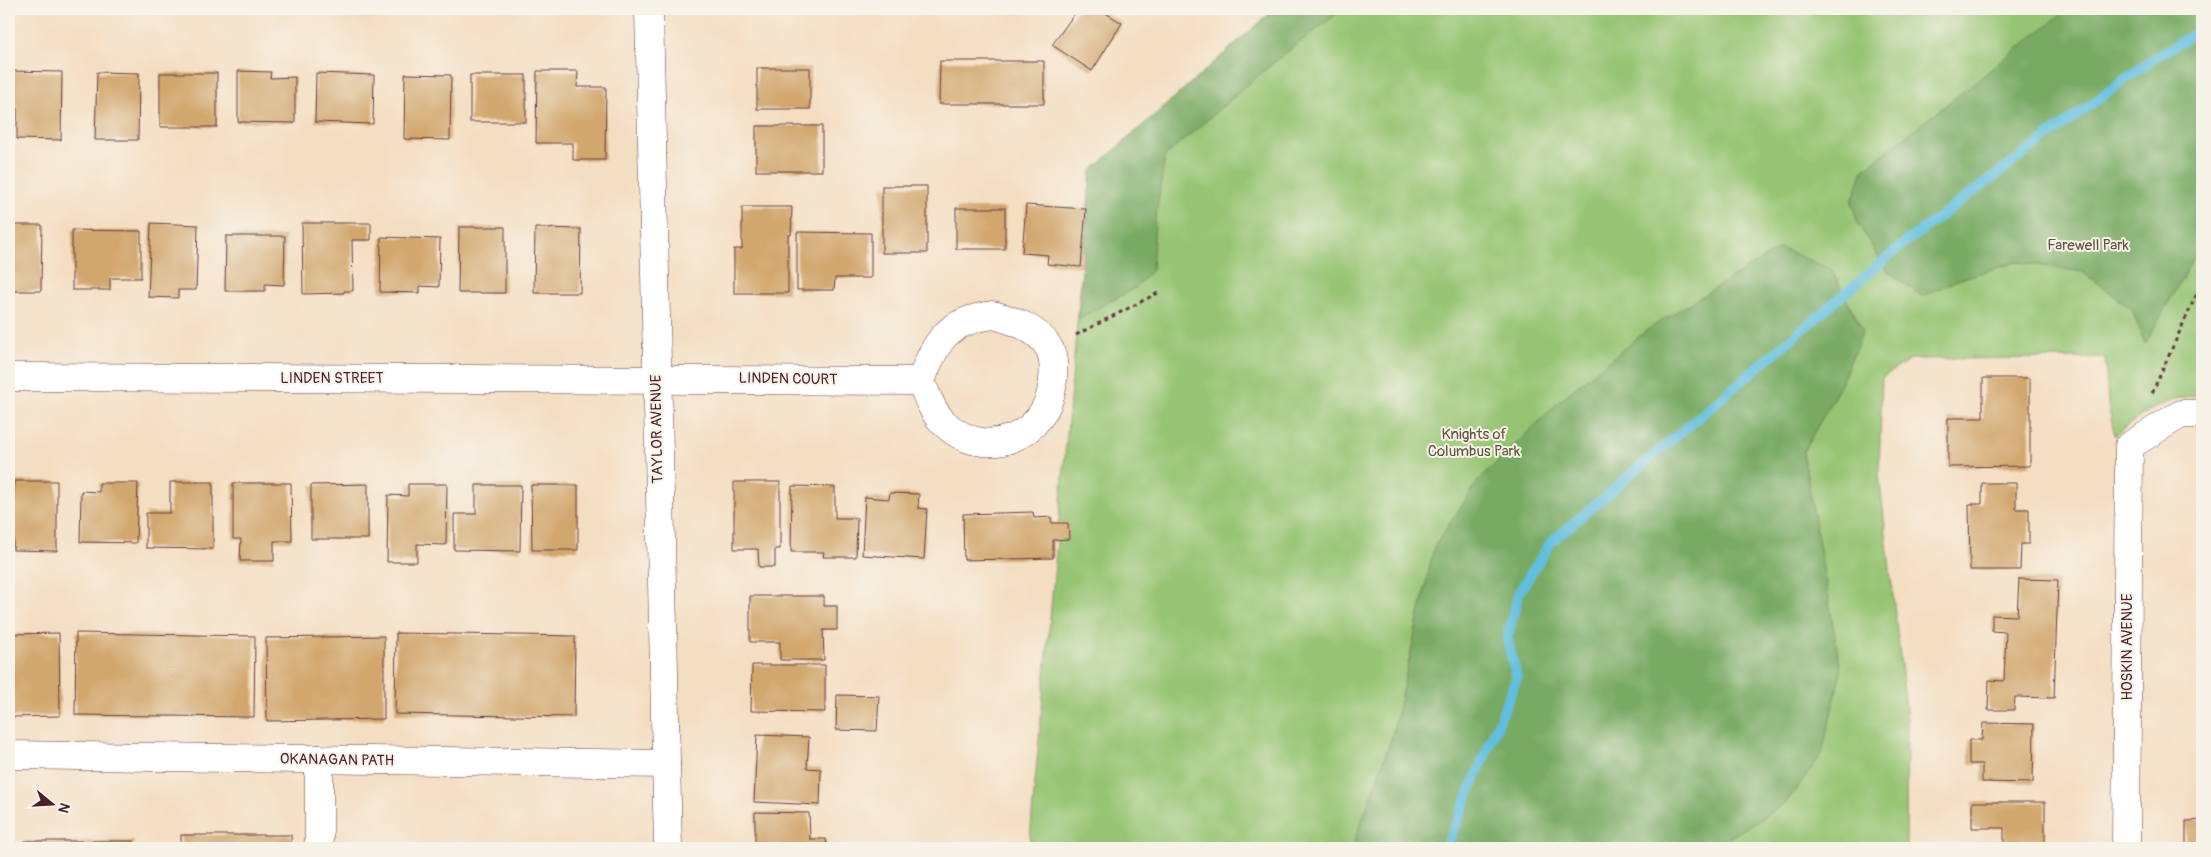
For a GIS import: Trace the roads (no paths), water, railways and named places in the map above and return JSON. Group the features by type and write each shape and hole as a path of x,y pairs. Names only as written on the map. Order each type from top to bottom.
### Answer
{"street":[{"name":"TAYLOR AVENUE","path":"649,9 668,848"},
{"path":"993,315 1014,320 1044,341 1050,350 1054,369 1053,388 1046,408 1034,425 1017,437 997,443 976,442 957,434 940,420 921,381 938,342 953,327 972,318 993,315"},
{"name":"LINDEN STREET","path":"9,377 656,378"},
{"name":"LINDEN COURT","path":"656,378 921,381"},
{"name":"HOSKIN AVENUE","path":"2126,848 2128,446 2181,414 2202,414"},
{"name":"OKANAGAN PATH","path":"9,755 666,764"},
{"path":"319,759 320,848"}],"waterway":[{"path":"1446,848 1517,678 1507,638 1519,592 1551,542 1907,241 2154,58 2202,29"}],"park label":[{"name":"Farewell Park","path":"2088,245"},
{"name":"Knights of Columbus Park","path":"1474,442"}]}
